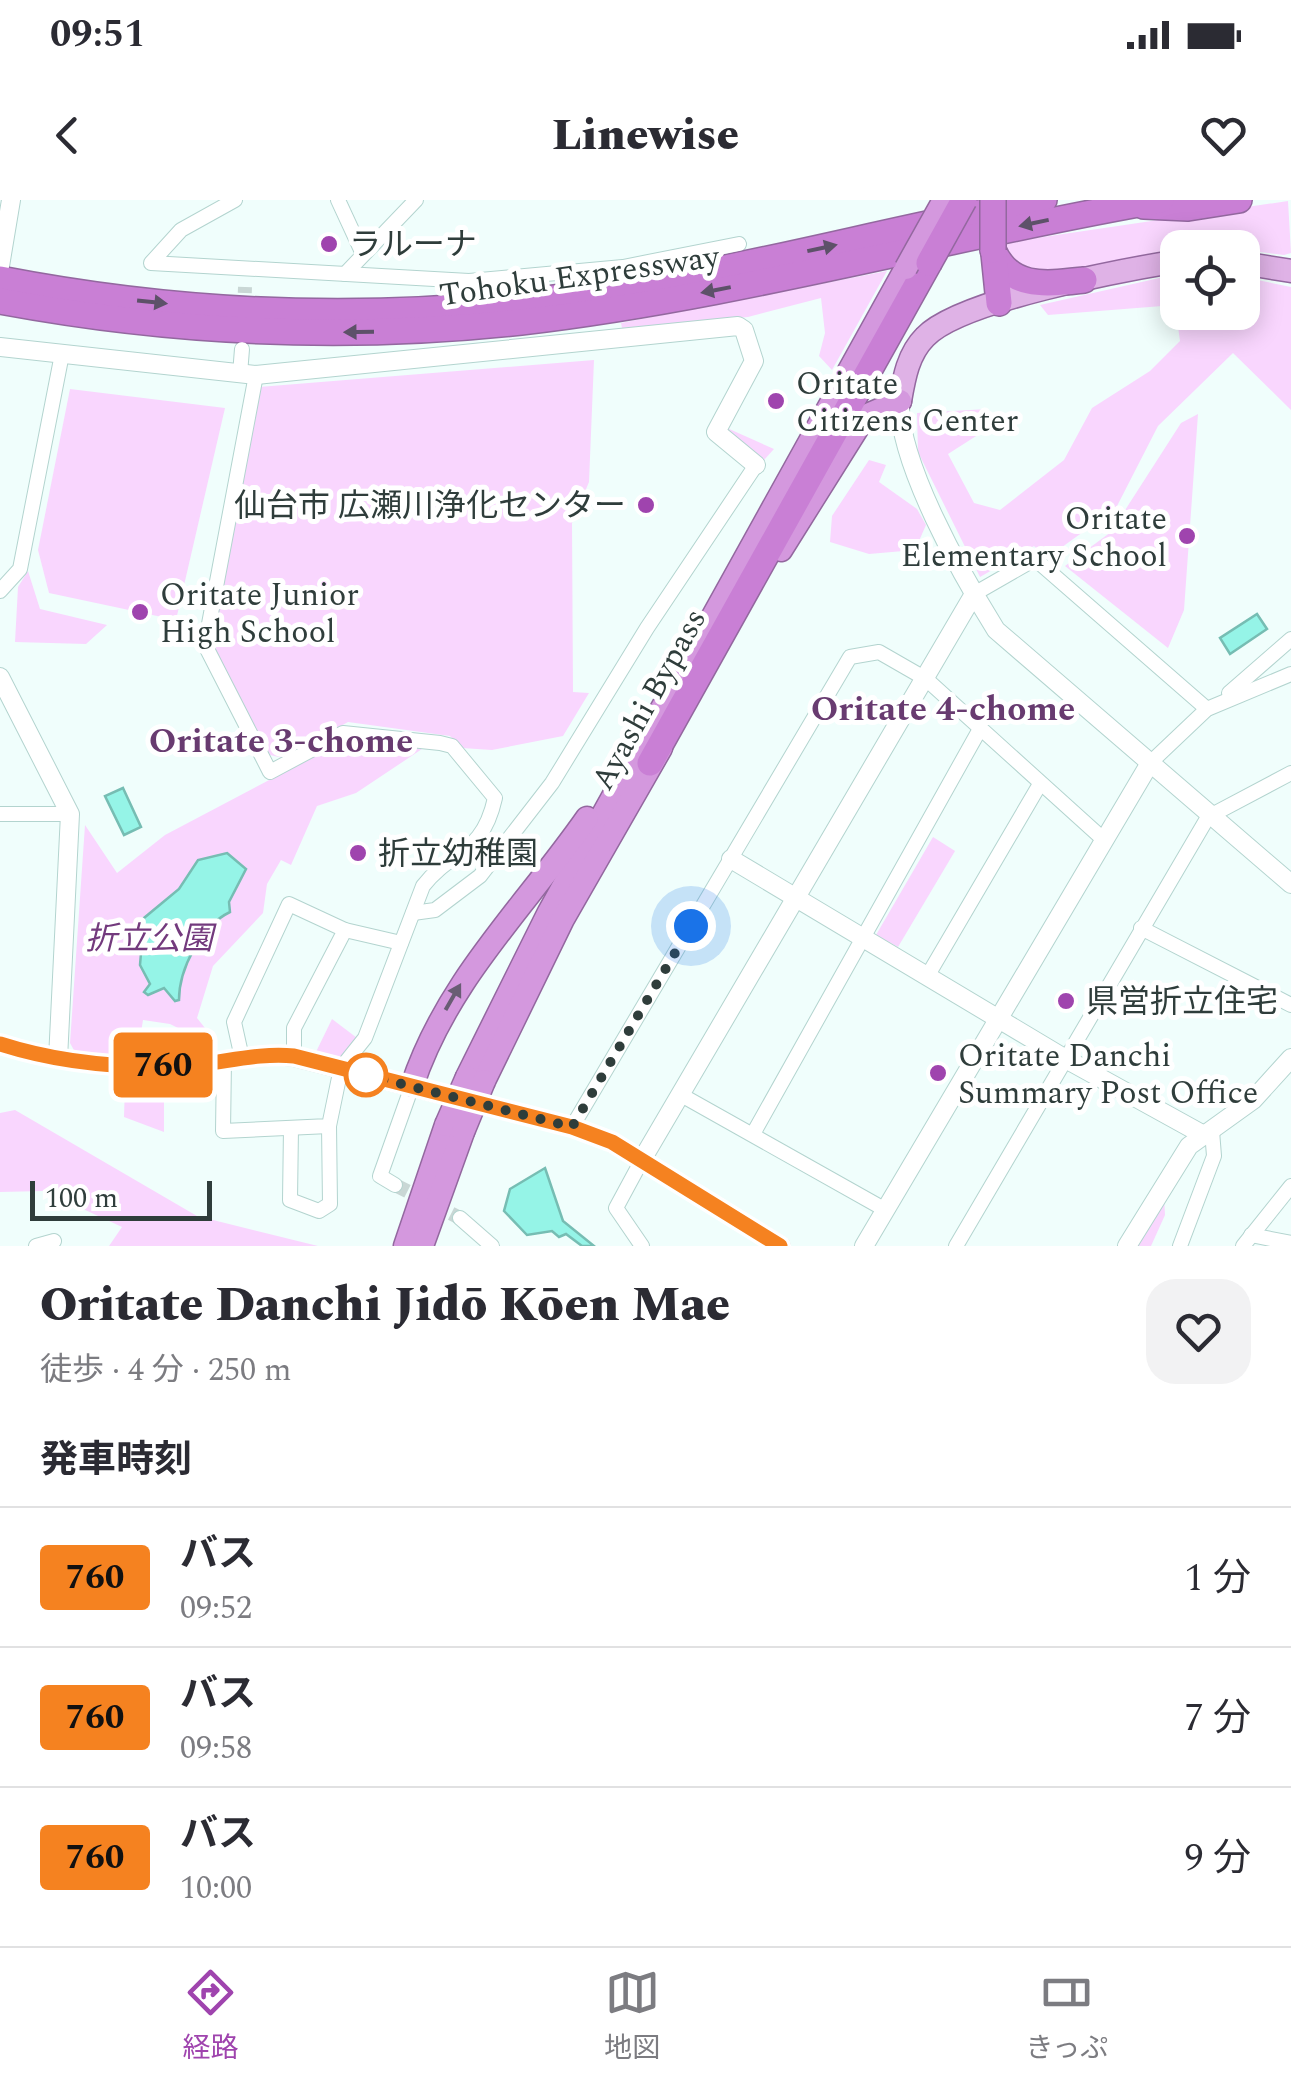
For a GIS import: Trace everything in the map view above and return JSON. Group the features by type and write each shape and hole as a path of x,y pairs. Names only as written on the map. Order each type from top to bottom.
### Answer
{"highway":[{"name":"Ayashi Bypass","path":"476,1079 917,265 944,200"},
{"name":"Ayashi Bypass","path":"422,1246 476,1079 549,912 745,559 917,265 964,200"},
{"path":"993,200 999,303"},
{"name":"Tohoku Expressway","path":"0,300 282,312 498,304 625,287 1044,200"},
{"name":"Tohoku Expressway","path":"0,279 55,300 280,332 394,331 518,322 690,296 1161,200"},
{"path":"1130,206 1188,208 1239,200"},
{"path":"994,250 1006,272 1022,281 1084,280"},
{"path":"650,764 865,416 900,401"},
{"path":"412,1086 423,1052 457,990 608,787 745,559"},
{"name":"Ayashi Bypass","path":"405,1246 421,1194 456,1133"},
{"path":"434,1246 456,1133"},
{"path":"397,1246 421,1194"}],"main road":[{"path":"900,401 908,365 926,335 956,318 1084,280 1160,265"},
{"path":"1260,266 1291,271"}],"street":[{"path":"192,200 198,218"},
{"path":"234,200 198,218 164,244 151,263 469,281 563,274 739,244"},
{"path":"338,200 363,254"},
{"path":"345,274 414,201"},
{"path":"0,266 7,208"},
{"path":"245,288 246,270"},
{"path":"0,346 248,374 738,326 744,330 754,361 716,432 756,465 647,628 552,782 480,876 435,910 413,913"},
{"path":"242,349 248,374 206,645 270,772 343,733 440,742 452,746 494,798 483,831 470,850 435,871 422,886 365,1038 341,1068 329,1126 330,1204 319,1210 290,1200 292,1128"},
{"path":"0,591 20,568 62,354"},
{"path":"900,401 906,450 974,594 996,630 1208,817 1283,865 1291,884"},
{"path":"642,1246 616,1208 974,594 1035,559 1207,709"},
{"path":"864,1246 1150,763 1291,639"},
{"path":"572,1127 850,657 879,652 926,678 1104,840"},
{"path":"1221,700 1291,674"},
{"path":"0,677 70,814 58,1060"},
{"path":"753,1134 980,729"},
{"path":"956,1246 1208,817 1291,773"},
{"path":"928,976 1040,784"},
{"path":"0,814 70,814"},
{"path":"731,859 1064,1058 1206,1132 1214,1156 1180,1246"},
{"path":"329,1126 223,1132 234,1022 289,904 345,930 401,943"},
{"path":"1141,928 1291,1005"},
{"path":"294,1056 294,1028 345,930"},
{"path":"0,1044 58,1060 177,1066 294,1056 572,1127 643,1158 777,1245"},
{"path":"1127,1246 1206,1132 1253,1100 1291,1058"},
{"path":"395,1185 380,1176 412,1086"},
{"path":"683,1096 884,1208"},
{"path":"1247,1240 1291,1186"},
{"path":"460,1218 478,1240 492,1246"},
{"path":"1247,1240 1291,1243"},
{"path":"36,1246 54,1241"}],"green space":[{"path":"1288,201 1291,253 1260,252 1260,230 1160,230 1160,252 1045,275 1005,259 1002,243"},
{"path":"887,271 832,370 819,356 825,333 821,298 748,317 622,328 621,323"},
{"path":"1160,278 1160,306 1048,315 1040,305"},
{"path":"1260,281 1291,287 1291,410 1233,353 1158,426 1116,508 1047,558 1034,546 980,577 918,452 917,413 988,409 984,431 948,454 974,503 1000,510 1064,460 1092,408 1150,371 1180,341 1178,330 1260,330"},
{"path":"594,360 589,482 572,523 573,692 589,693 563,736 492,750 462,748 450,736 348,722 283,758 270,755 211,642 259,387"},
{"path":"70,389 225,408 176,620 49,593 38,550"},
{"path":"1198,414 1184,610 1168,648 1065,566 1111,532 1181,423"},
{"path":"727,428 774,449 764,460 727,433"},
{"path":"869,460 886,465 879,482 917,509 926,525 915,550 869,554 830,542 832,516"},
{"path":"28,571 40,609 107,625 86,644 15,642 18,587"},
{"name":"折立公園","path":"349,738 425,747 356,793 317,806 291,865 281,860 267,884 263,913 213,966 197,1018 205,1028 190,1034 170,1024 143,1020 137,1057 76,1054 70,1043 85,825 117,873 165,835"},
{"path":"933,837 955,851 898,947 876,935"},
{"path":"332,1019 357,1038 341,1059 315,1054"},
{"path":"125,1083 164,1087 164,1132 124,1117"},
{"path":"15,1110 197,1216 318,1246 109,1246 122,1227 44,1191 0,1192 0,1113"},
{"path":"1164,1195 1165,1215 1151,1246 1136,1246"}],"shaded area":[{"path":"1257,614 1267,629 1230,654 1220,638"},
{"path":"123,788 141,827 124,835 105,796"},
{"path":"227,853 246,869 229,902 230,912 210,927 187,962 179,1000 175,1001 164,988 148,995 144,992 150,984 140,965 144,918 179,889 198,860"},
{"path":"545,1168 563,1221 594,1246 582,1246 566,1234 559,1237 552,1231 527,1235 504,1211 510,1189"}],"tunnel":[{"path":"244,314 245,287"},
{"path":"395,1185 460,1218"}],"bus line":[{"name":"760","path":"0,1044 58,1060 177,1066 272,1054 294,1056 540,1118 612,1142 643,1158 780,1246"}],"place":[{"name":"ラルーナ","path":"329,244"},
{"name":"Oritate Citizens Center","path":"776,401"},
{"name":"仙台市 広瀬川浄化センター","path":"646,505"},
{"name":"Oritate Elementary School","path":"1187,536"},
{"name":"Oritate Junior High School","path":"140,612"},
{"name":"折立幼稚園","path":"358,853"},
{"name":"県営折立住宅","path":"1066,1001"},
{"name":"Oritate Danchi Summary Post Office","path":"938,1073"}],"district":[{"name":"Oritate 4-chome","path":"943,708"},
{"name":"Oritate 3-chome","path":"281,740"}],"route":[{"path":"366,1075 572,1127 691,926"}]}
